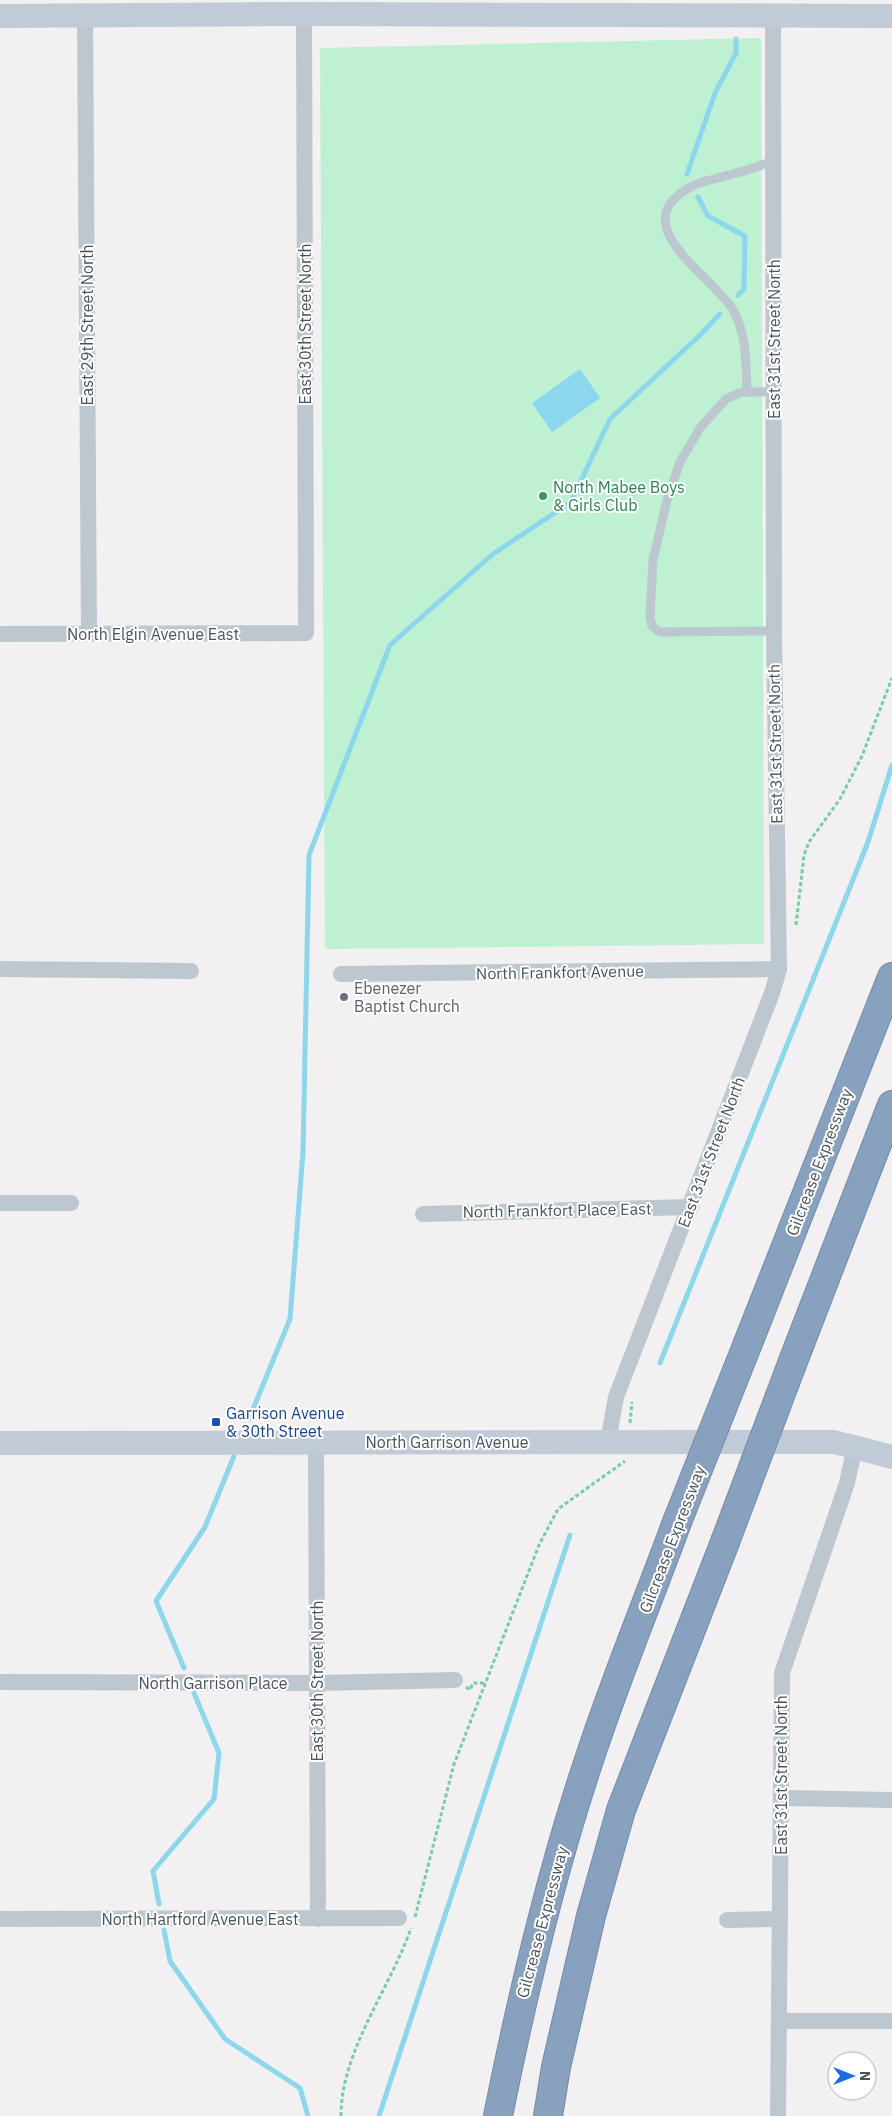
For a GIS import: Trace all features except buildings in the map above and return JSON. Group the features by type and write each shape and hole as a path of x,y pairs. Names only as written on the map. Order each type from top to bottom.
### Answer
{"highway":[{"name":"Gilcrease Expressway","path":"498,2116 518,2016 540,1927 589,1759 677,1522 892,977"},
{"path":"548,2116 556,2067 591,1916 621,1810 892,1105"}],"main road":[{"path":"0,16 304,14 892,16"},
{"name":"North Garrison Avenue","path":"0,1443 834,1442 892,1457"}],"street":[{"name":"East 30th Street North","path":"304,14 306,633"},
{"name":"East 29th Street North","path":"85,15 89,634"},
{"name":"East 31st Street North","path":"608,1442 616,1397 691,1207 772,993 779,969 774,631 773,15"},
{"name":"North Elgin Avenue East","path":"0,634 306,633"},
{"path":"0,969 191,971"},
{"name":"North Frankfort Avenue","path":"341,974 779,969"},
{"path":"0,1203 71,1203"},
{"name":"North Frankfort Place East","path":"423,1214 691,1207"},
{"name":"East 30th Street North","path":"316,1442 318,1920"},
{"name":"East 31st Street North","path":"778,2116 782,1673 846,1483 855,1446"},
{"name":"North Garrison Place","path":"0,1682 318,1683 455,1680"},
{"path":"781,1798 892,1800"},
{"name":"North Hartford Avenue East","path":"0,1919 318,1920 400,1918"},
{"path":"727,1920 780,1919"},
{"path":"778,2021 892,2021"}],"lane":[{"path":"747,392 744,346 740,326 733,310 716,287 675,248 665,226 666,213 669,205 678,195 694,185 772,161"},
{"path":"774,392 747,392 733,395 720,405 700,428 680,462 667,500 653,560 650,616 652,626 660,632 774,631"}],"green space":[{"name":"North Mabee Boys & Girls Club","path":"761,38 764,944 325,949 320,48"}],"water":[{"path":"580,369 600,398 552,432 532,403"}],"waterway":[{"path":"687,174 715,93 736,53 736,39"},
{"path":"698,197 708,216 745,236 744,289 738,295"},
{"path":"249,1419 290,1319 303,1152 309,855 390,645 493,554 571,502 610,419 720,314"},
{"path":"660,1363 868,842 892,765"},
{"path":"184,1668 156,1601 205,1527 234,1456"},
{"path":"379,2116 570,1535"},
{"path":"159,1904 153,1871 214,1799 219,1753 194,1693"},
{"path":"164,1930 170,1961 225,2039 300,2088 308,2116"}],"place":[{"name":"North Mabee Boys & Girls Club","path":"543,496"},
{"name":"Ebenezer Baptist Church","path":"344,997"},
{"name":"Garrison Avenue & 30th Street","path":"216,1422"}]}
